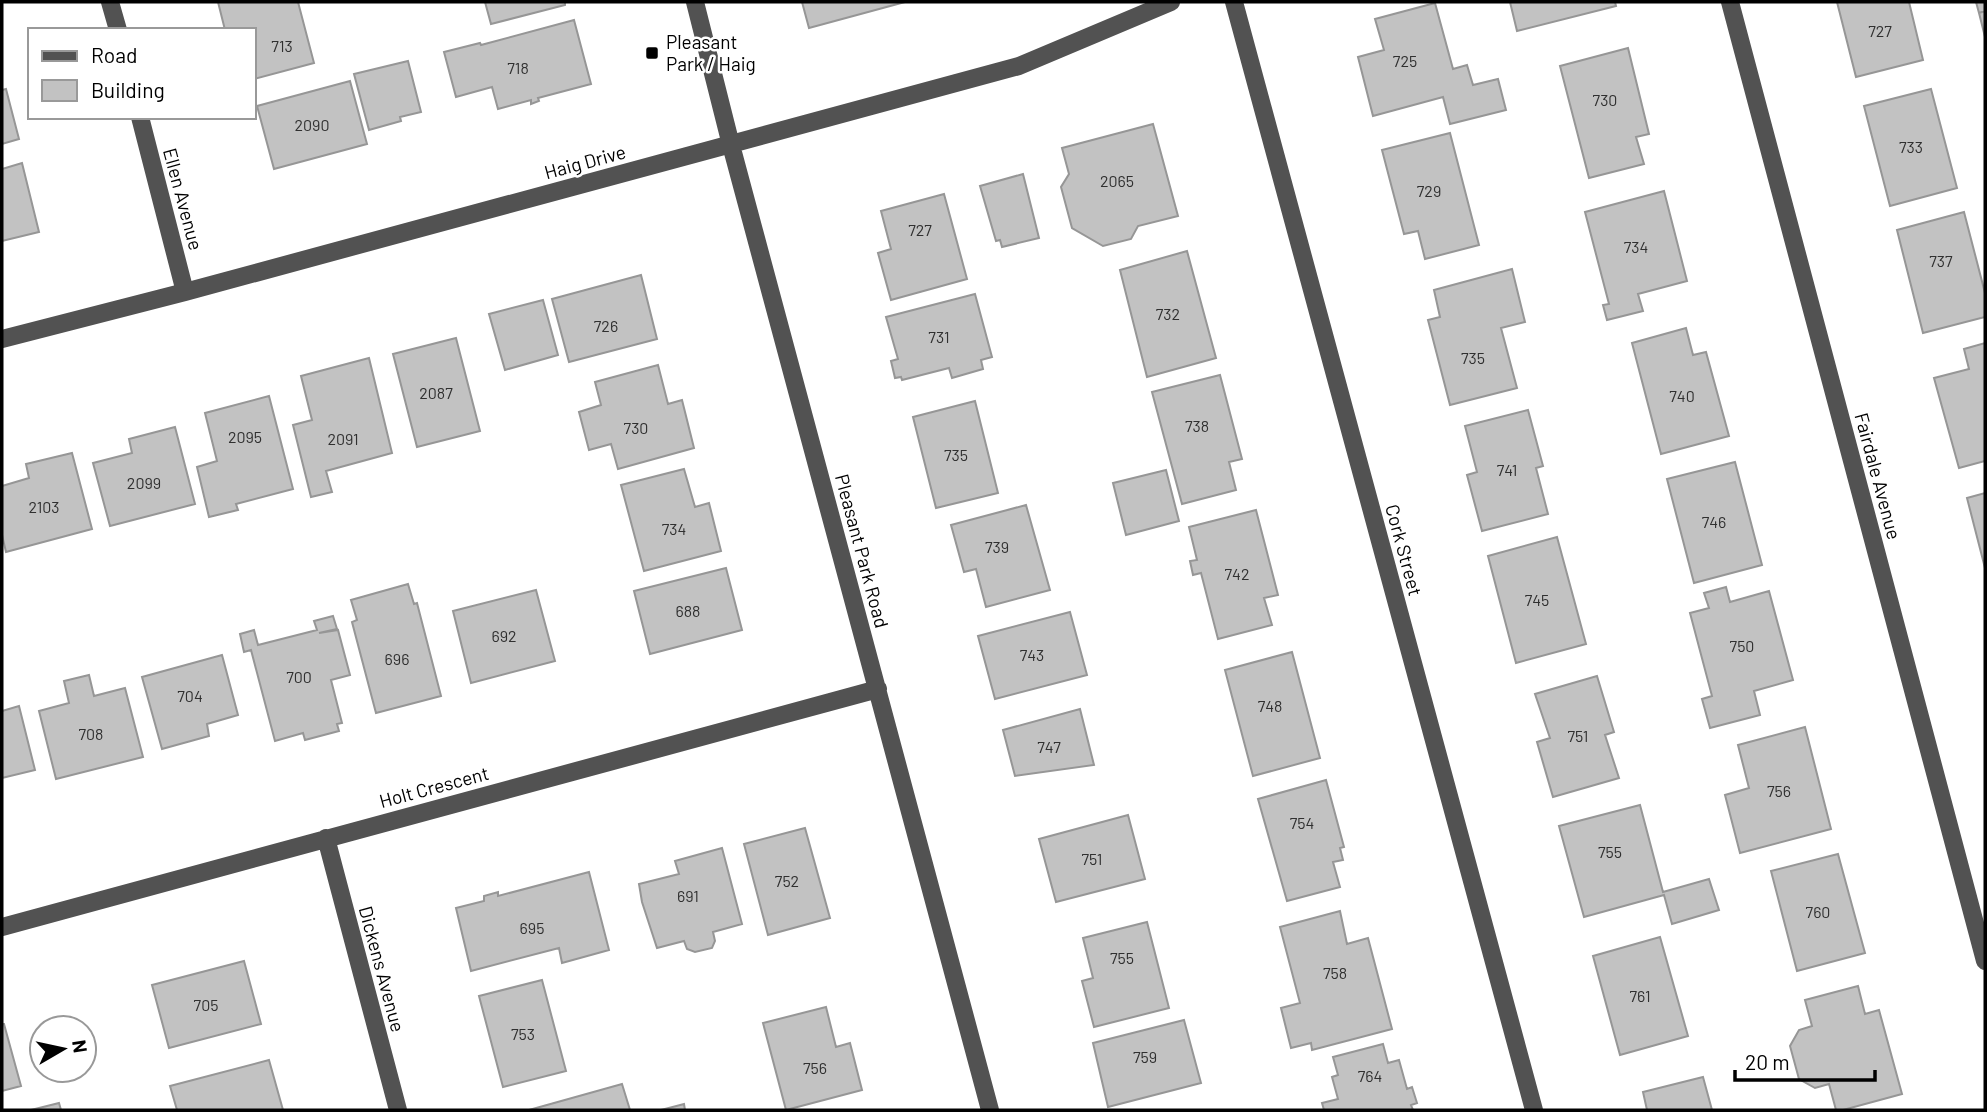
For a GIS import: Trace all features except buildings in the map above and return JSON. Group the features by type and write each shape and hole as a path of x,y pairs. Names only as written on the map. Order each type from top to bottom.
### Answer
{"street":[{"path":"110,2 117,28"},
{"name":"Pleasant Park Road","path":"695,2 990,1110"},
{"name":"Haig Drive","path":"2,339 731,145 1019,65 1171,2"},
{"name":"Cork Street","path":"1234,2 1534,1110"},
{"name":"Fairdale Avenue","path":"1730,2 1985,961"},
{"name":"Ellen Avenue","path":"141,119 185,292"},
{"name":"Holt Crescent","path":"2,927 878,689"},
{"name":"Dickens Avenue","path":"326,838 398,1110"}],"place":[{"name":"Pleasant Park / Haig","path":"652,53"}]}
